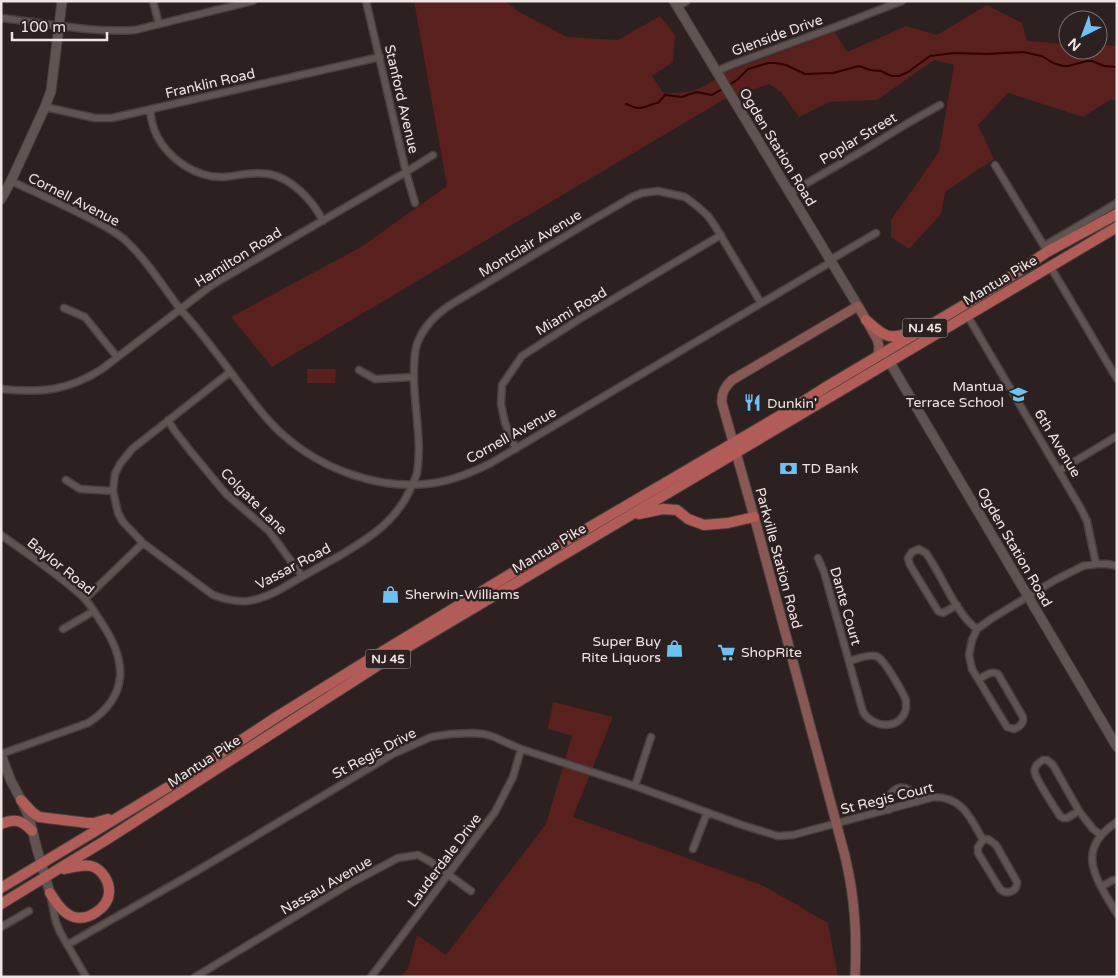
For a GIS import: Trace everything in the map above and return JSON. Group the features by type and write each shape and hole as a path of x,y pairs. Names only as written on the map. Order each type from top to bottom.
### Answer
{"main road":[{"name":"Mantua Pike","path":"1,904 164,804 391,657 626,518 826,387 1001,283 1046,249 1117,214"},
{"name":"Mantua Pike","path":"1,888 193,772 278,716 542,555 889,361 1117,227"},
{"path":"866,320 878,331 889,336 896,337 907,334 993,284 1001,283"},
{"path":"858,306 877,339 879,346 878,355"},
{"name":"Parkville Station Road","path":"855,977 856,924 845,856 721,398 726,386 732,380 858,306"},
{"path":"626,518 663,508 676,510 704,525 728,523 754,517"},
{"path":"22,800 32,812 32,822"},
{"path":"1,824 19,821 26,825 39,817 94,823 106,820 140,800 146,800"},
{"path":"50,893 62,910 74,918 91,916 107,900 108,886 99,870 82,866 58,870"}],"street":[{"path":"1,199 11,181 51,91 62,1"},
{"path":"153,1 159,24"},
{"path":"1,18 114,31 135,30 253,1"},
{"name":"Stanford Avenue","path":"366,1 415,203"},
{"path":"676,4 686,1"},
{"name":"Glenside Drive","path":"717,71 747,58 835,28 902,1"},
{"name":"Ogden Station Road","path":"676,4 858,306"},
{"name":"Franklin Road","path":"45,107 95,118 112,118 380,57"},
{"name":"Poplar Street","path":"790,193 908,122 940,105"},
{"path":"150,110 157,136 171,155 185,166 206,175 222,177 256,173 271,174 286,181 308,198 323,221"},
{"name":"Hamilton Road","path":"1,389 46,391 86,379 102,369 212,285 433,155"},
{"path":"995,165 1046,249 1117,203"},
{"name":"Cornell Avenue","path":"11,181 109,228 135,249 257,408 281,434 310,455 340,470 360,477 411,485 452,479 475,471 516,449 876,234"},
{"name":"Montclair Avenue","path":"411,485 416,476 418,460 414,356 417,343 424,330 442,310 632,197 642,193 658,192 685,197 697,206 708,216 721,235 761,302"},
{"name":"Miami Road","path":"516,449 502,414 501,393 502,386 522,356 578,320 721,235"},
{"path":"1050,266 1117,378"},
{"path":"64,308 85,318 117,357"},
{"name":"6th Avenue","path":"967,315 1060,470 1088,521 1096,564"},
{"name":"Ogden Station Road","path":"889,361 1117,748"},
{"path":"359,370 375,379 414,377"},
{"name":"Vassar Road","path":"230,372 126,454 116,474 113,491 118,513 123,522 143,543 213,595 238,601 252,601 267,597 369,538 396,513 404,502 411,485"},
{"name":"Colgate Lane","path":"168,420 226,494 272,535 302,576"},
{"path":"1060,470 1117,436"},
{"path":"66,480 80,489 113,491"},
{"name":"Baylor Road","path":"1,535 62,579 85,599 113,642 120,665 118,690 114,698 97,717 88,723 1,755"},
{"path":"85,599 143,543"},
{"path":"957,605 943,613 938,611 910,564 908,558 912,552 919,549 926,552 966,620 977,629"},
{"name":"Dante Court","path":"818,558 824,572 861,708 870,720 881,725 889,725 899,720 906,710 905,699 884,662 872,656 849,661"},
{"path":"979,679 991,672 998,674 1023,717 1024,720 1020,726 1014,729 1007,727 972,669 969,654 977,629 997,615 1083,566 1107,564 1117,566"},
{"path":"63,629 94,611"},
{"name":"St Regis Drive","path":"67,945 195,872 392,754 431,737 462,733 484,734 521,750 635,786 707,813 778,836 792,835 836,824"},
{"path":"635,786 651,737"},
{"name":"Lauderdale Drive","path":"372,977 494,812 513,777 521,750"},
{"path":"1,755 11,781 22,800"},
{"path":"1079,811 1067,818 1060,816 1035,776 1034,770 1038,763 1045,760 1050,762 1079,811 1093,829 1101,835"},
{"path":"889,810 889,797 892,792 900,788 908,789 912,792 917,802"},
{"name":"St Regis Court","path":"836,824 934,797 941,797 956,802 963,808 983,840"},
{"path":"693,850 707,813"},
{"path":"32,822 56,922 86,977"},
{"path":"1117,822 1106,829 1101,835 1094,849 1092,861 1094,872 1101,887 1117,914"},
{"name":"St Regis Court","path":"988,839 996,845 1017,882 1016,887 1011,892 1000,889 978,853 978,847 983,840 988,839"},
{"name":"Nassau Avenue","path":"195,977 351,883 398,858 418,855 472,891"},
{"path":"1101,887 1113,880 1117,880"},
{"path":"1,927 29,910"}],"shaded area":[{"path":"414,1 505,1 519,12 567,37 618,40 660,16 675,35 673,62 652,76 664,94 689,92 707,85 724,73 835,32 847,52 906,26 937,35 987,5 1022,23 1027,41 1058,43 1058,60 1108,60 1108,46 1117,46 1117,101 1111,99 1083,117 1008,93 978,125 994,159 945,192 941,214 909,249 891,237 891,220 939,152 954,65 934,60 877,100 829,102 799,117 781,92 769,84 723,100 272,367 231,317 361,247 447,186"},
{"path":"307,369 336,369 335,383 307,383"},
{"path":"553,702 613,717 573,817 764,886 828,923 838,977 400,977 408,969 417,935 446,955 546,824 572,736 548,729"}],"waterway":[{"path":"728,86 748,69 768,63 786,65 805,74 833,73 859,66 899,76 908,72 930,56 954,53 1023,52 1042,56 1053,63 1063,66 1092,61 1104,66 1117,67"},
{"path":"626,104 635,108 641,108 658,103 665,95 682,97 696,92 712,95 724,88"}],"place":[{"name":"Mantua Terrace School","path":"1018,394"},
{"name":"Dunkin'","path":"753,403"},
{"name":"TD Bank","path":"788,468"},
{"name":"Sherwin-Williams","path":"391,594"},
{"name":"Super Buy Rite Liquors","path":"675,649"},
{"name":"ShopRite","path":"727,652"}]}
